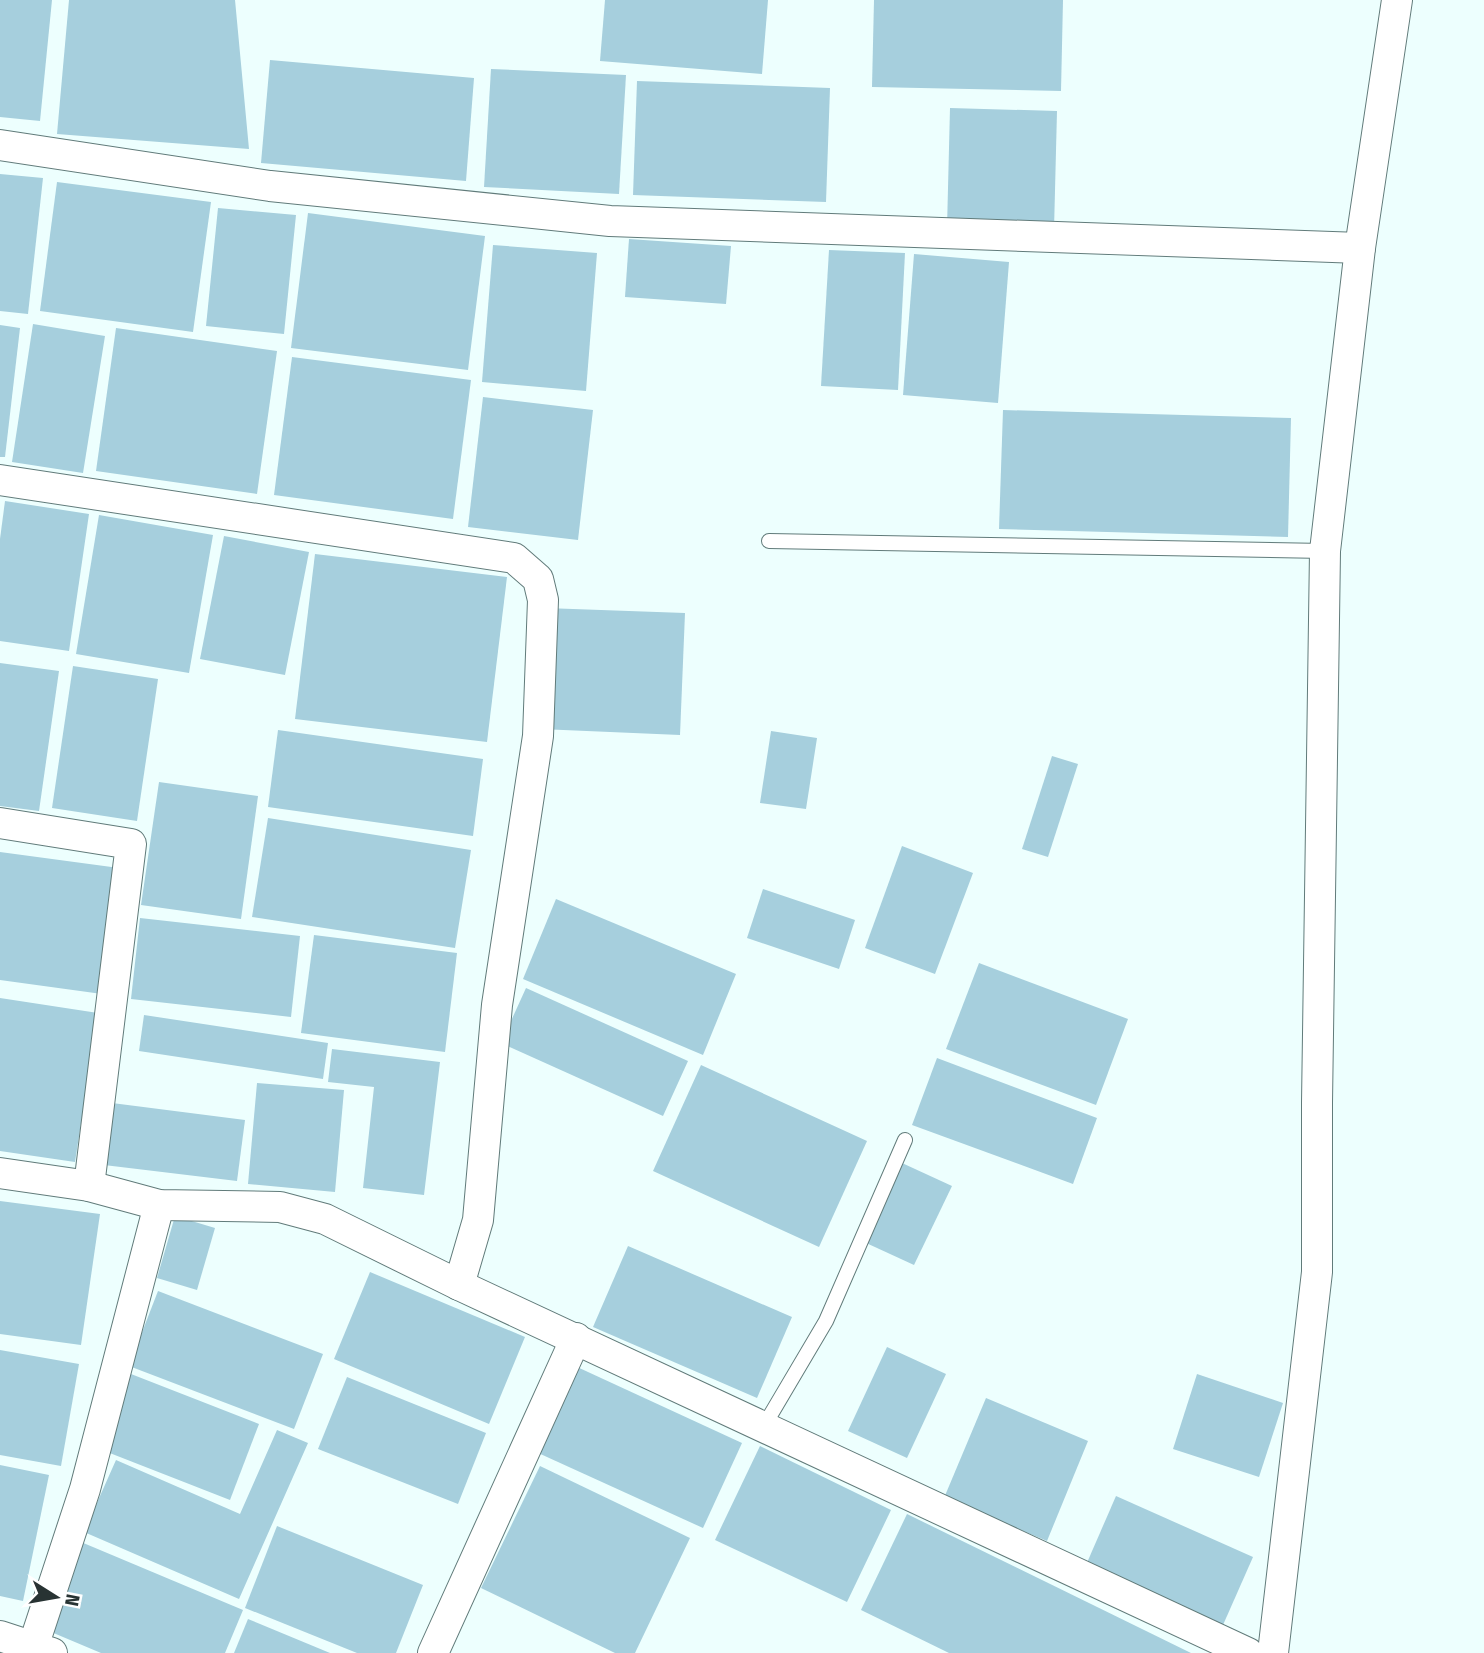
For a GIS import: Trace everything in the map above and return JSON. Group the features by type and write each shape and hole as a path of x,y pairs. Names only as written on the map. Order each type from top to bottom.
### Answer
{"street":[{"path":"1273,1653 1317,1272 1325,551 1360,248 1397,0"},
{"path":"0,145 270,186 610,221 1360,248"},
{"path":"0,480 514,558 538,579 543,600 538,736 497,1005 478,1220 459,1284"},
{"path":"0,823 131,844 89,1186"},
{"path":"0,1173 89,1186 159,1205 280,1207 325,1219 1248,1653"},
{"path":"0,1636 43,1650 159,1205"},
{"path":"433,1653 576,1338"}],"lane":[{"path":"769,541 1325,551"},
{"path":"764,1426 825,1321 905,1140"}],"building":[{"path":"0,0 52,0 40,121 0,117"},
{"path":"69,0 235,0 249,149 57,134"},
{"path":"605,0 768,0 762,74 600,61"},
{"path":"874,0 1063,0 1061,91 872,87"},
{"path":"270,60 474,78 466,181 261,163"},
{"path":"491,69 626,75 619,194 484,187"},
{"path":"637,81 830,88 826,202 633,195"},
{"path":"950,108 1057,111 1054,230 947,228"},
{"path":"0,174 43,178 28,314 0,311"},
{"path":"57,182 211,202 193,332 40,311"},
{"path":"218,208 296,215 284,334 206,326"},
{"path":"308,213 485,236 468,370 291,348"},
{"path":"629,239 731,246 726,304 625,297"},
{"path":"493,245 597,253 586,391 482,382"},
{"path":"829,250 905,253 898,390 821,386"},
{"path":"914,254 1009,262 998,403 903,395"},
{"path":"33,324 105,336 83,473 12,462"},
{"path":"0,325 20,328 5,457 0,457"},
{"path":"116,328 277,351 257,494 96,471"},
{"path":"292,357 471,380 453,519 274,495"},
{"path":"483,397 593,410 578,540 468,527"},
{"path":"1003,410 1291,418 1288,537 999,529"},
{"path":"5,501 89,514 69,651 0,641 0,539"},
{"path":"99,515 213,535 189,673 76,654"},
{"path":"224,536 309,552 285,675 200,659"},
{"path":"315,554 507,577 487,742 295,719"},
{"path":"545,608 685,613 680,735 540,729"},
{"path":"0,663 59,671 39,811 0,806"},
{"path":"73,666 158,679 137,821 52,808"},
{"path":"278,730 483,759 473,836 268,807"},
{"path":"771,731 817,738 806,809 760,803"},
{"path":"1052,756 1078,764 1048,857 1022,849"},
{"path":"159,782 258,796 241,919 141,905"},
{"path":"268,818 471,850 455,948 252,917"},
{"path":"902,846 973,873 935,974 865,948"},
{"path":"0,852 119,868 102,994 0,980"},
{"path":"763,889 855,920 839,969 747,938"},
{"path":"556,899 736,974 703,1055 523,979"},
{"path":"140,918 300,936 291,1017 131,999"},
{"path":"314,935 457,953 445,1052 301,1033"},
{"path":"979,963 1128,1019 1096,1105 946,1049"},
{"path":"526,988 688,1061 663,1116 501,1043"},
{"path":"0,998 98,1013 75,1162 0,1151"},
{"path":"144,1015 328,1043 323,1079 139,1051"},
{"path":"332,1049 440,1062 424,1195 363,1188 374,1087 328,1082"},
{"path":"937,1058 1097,1118 1073,1184 912,1125"},
{"path":"701,1065 867,1141 819,1247 653,1171"},
{"path":"257,1083 344,1090 335,1192 248,1184"},
{"path":"112,1103 245,1120 237,1181 104,1165"},
{"path":"902,1163 952,1186 914,1265 864,1242"},
{"path":"0,1201 100,1214 81,1345 0,1334"},
{"path":"175,1216 215,1228 197,1290 157,1278"},
{"path":"628,1246 792,1317 757,1398 593,1327"},
{"path":"370,1272 525,1337 489,1424 334,1359"},
{"path":"158,1291 323,1354 294,1429 129,1366"},
{"path":"887,1347 946,1374 907,1458 848,1431"},
{"path":"0,1350 79,1364 61,1466 0,1455"},
{"path":"575,1366 742,1443 703,1528 536,1452"},
{"path":"131,1374 259,1424 230,1500 102,1450"},
{"path":"1197,1374 1283,1403 1259,1477 1173,1449"},
{"path":"347,1377 486,1433 458,1504 318,1449"},
{"path":"986,1398 1088,1441 1047,1541 944,1498"},
{"path":"277,1430 308,1443 239,1599 84,1532 116,1460 240,1514"},
{"path":"760,1446 891,1510 847,1602 715,1540"},
{"path":"0,1465 49,1475 23,1601 0,1596"},
{"path":"540,1466 690,1538 635,1653 615,1653 481,1588"},
{"path":"1116,1496 1253,1557 1223,1625 1086,1565"},
{"path":"907,1514 1191,1653 949,1653 861,1610"},
{"path":"277,1526 423,1585 396,1653 357,1653 245,1608"},
{"path":"81,1542 243,1610 225,1653 101,1653 44,1629"},
{"path":"248,1619 330,1653 234,1653"}]}
